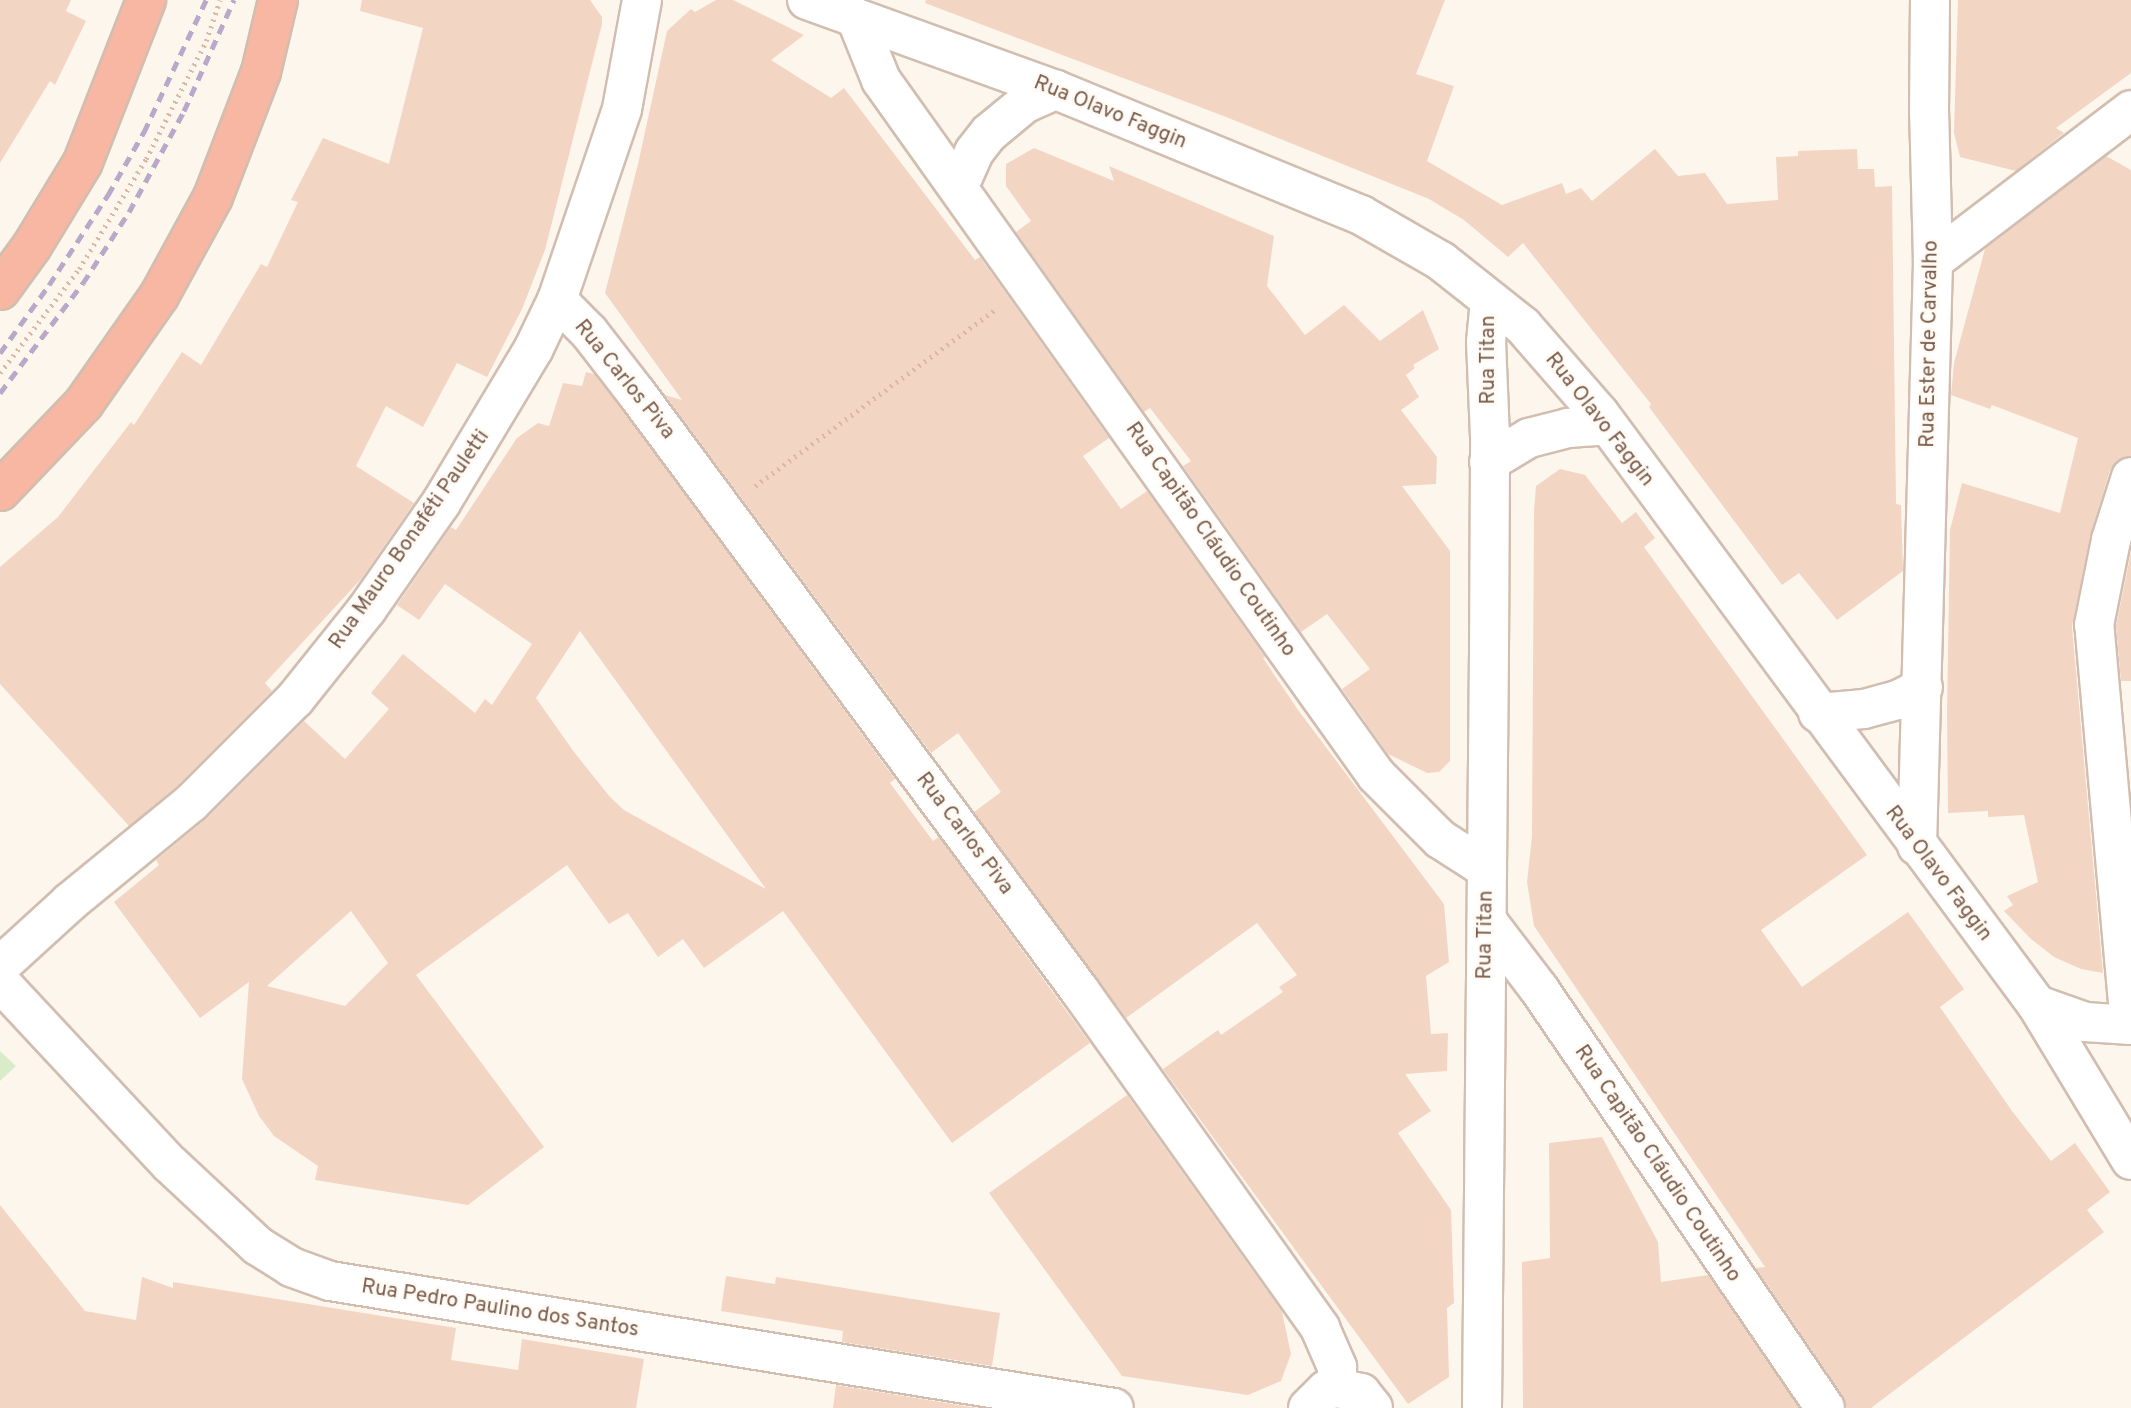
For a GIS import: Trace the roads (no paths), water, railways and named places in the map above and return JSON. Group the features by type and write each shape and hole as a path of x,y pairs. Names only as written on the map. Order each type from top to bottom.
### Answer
{"highway":[{"path":"0,290 33,246 83,162 141,21 146,0"},
{"path":"0,491 84,403 159,296 213,197 261,72 278,0"}],"street":[{"name":"Rua Mauro Bonaféti Pauletti","path":"0,965 70,902 191,803 295,699 368,609 441,503 533,350 557,300 622,108 642,0"},
{"name":"Rua Olavo Faggin","path":"807,0 1056,90 1361,215 1441,261 1523,326 1607,425 2037,1005 2131,1160"},
{"name":"Rua Ester de Carvalho","path":"1917,846 1933,261 1929,113 1930,0"},
{"name":"Rua Capitão Cláudio Coutinho","path":"856,18 881,80 1376,775 1440,839 1487,869"},
{"path":"959,186 974,152 989,132 1024,104 1056,90"},
{"path":"1933,261 2131,110"},
{"name":"Rua Carlos Piva","path":"557,300 589,332 723,509 1080,991 1320,1328 1337,1367 1323,1398"},
{"name":"Rua Titan","path":"1482,1408 1489,462 1486,342 1490,300"},
{"path":"1489,462 1529,438 1568,428 1607,425"},
{"path":"2037,1005 2085,1022 2130,1025 2094,625 2111,540 2131,477"},
{"path":"1818,713 1864,709 1898,700 1923,687"},
{"name":"Rua Capitão Cláudio Coutinho","path":"1487,921 1539,989 1825,1408"},
{"name":"Rua Pedro Paulino dos Santos","path":"0,982 170,1164 258,1246 291,1267 330,1281 1114,1408"},
{"path":"1323,1398 1361,1393 1373,1408"}],"railway":[{"path":"0,353 108,195 144,132 206,0"},
{"path":"0,393 83,283 129,212 184,111 234,0"}]}
